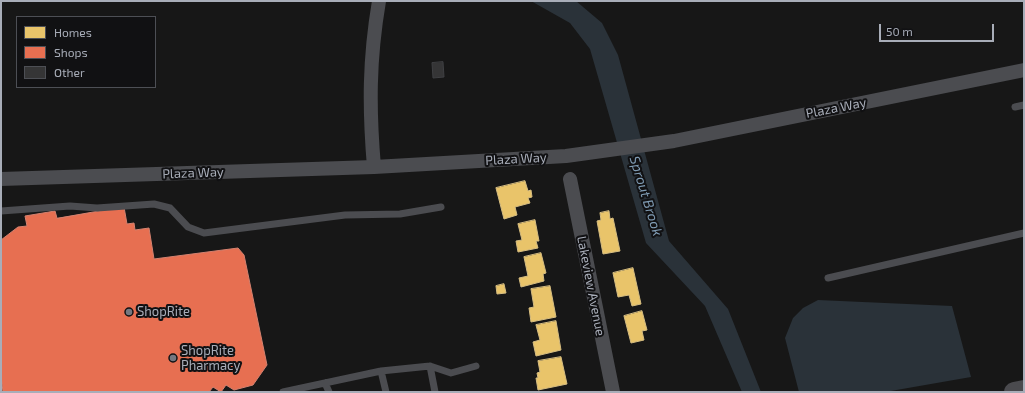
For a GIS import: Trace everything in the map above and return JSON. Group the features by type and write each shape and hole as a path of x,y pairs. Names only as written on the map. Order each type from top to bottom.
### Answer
{"main road":[{"path":"1014,392 1024,390"}],"street":[{"path":"374,167 370,85 373,40 379,1"},
{"name":"Plaza Way","path":"1,179 374,167 585,154 656,144 1024,70"},
{"name":"Lakeview Avenue","path":"570,179 613,392"}],"lane":[{"path":"1015,107 1024,105"},
{"path":"1,211 70,206 97,208 154,204 170,208 188,227 204,233 345,215 400,214 441,207"},
{"path":"828,278 1024,233"},
{"path":"430,366 435,392"},
{"path":"283,392 294,391 381,371 430,366 451,373 476,366"},
{"path":"381,371 386,392"},
{"path":"325,383 329,392"}],"water":[{"name":"Sprout Brook","path":"531,1 576,1 602,23 618,55 669,241 728,309 761,392 742,392 705,306 646,243 590,49 570,23"},
{"path":"818,300 952,306 971,377 885,392 799,392 785,338 793,318 803,308"}],"building: Homes":[{"path":"525,181 528,191 531,190 532,197 528,198 530,203 515,207 517,215 504,219 496,188"},
{"path":"609,211 610,219 613,218 620,251 603,254 597,221 601,220 600,213"},
{"path":"535,220 539,241 536,241 538,248 518,252 516,241 522,240 518,224"},
{"path":"541,253 546,273 543,274 544,281 521,287 519,278 528,276 524,257"},
{"path":"633,268 641,304 632,306 629,295 618,297 613,273"},
{"path":"504,284 506,293 497,294 496,286"},
{"path":"550,286 556,317 531,322 529,308 534,307 531,289"},
{"path":"642,311 647,330 642,331 644,340 631,343 624,316"},
{"path":"556,321 561,350 536,356 533,342 540,340 536,325"},
{"path":"561,357 567,384 538,390 536,378 538,378 537,373 540,372 538,361"}],"building: Shops":[{"name":"ShopRite","path":"124,207 127,224 134,223 135,230 149,228 154,259 238,248 244,255 267,365 253,385 234,390 226,385 221,392 213,387 209,392 3,392 1,375 1,240 18,227 27,226 25,216 55,211 57,218"}],"building: Other":[{"path":"443,62 444,77 433,78 432,63"}],"place":[{"name":"ShopRite","path":"129,312"},
{"name":"ShopRite Pharmacy","path":"173,358"}]}
